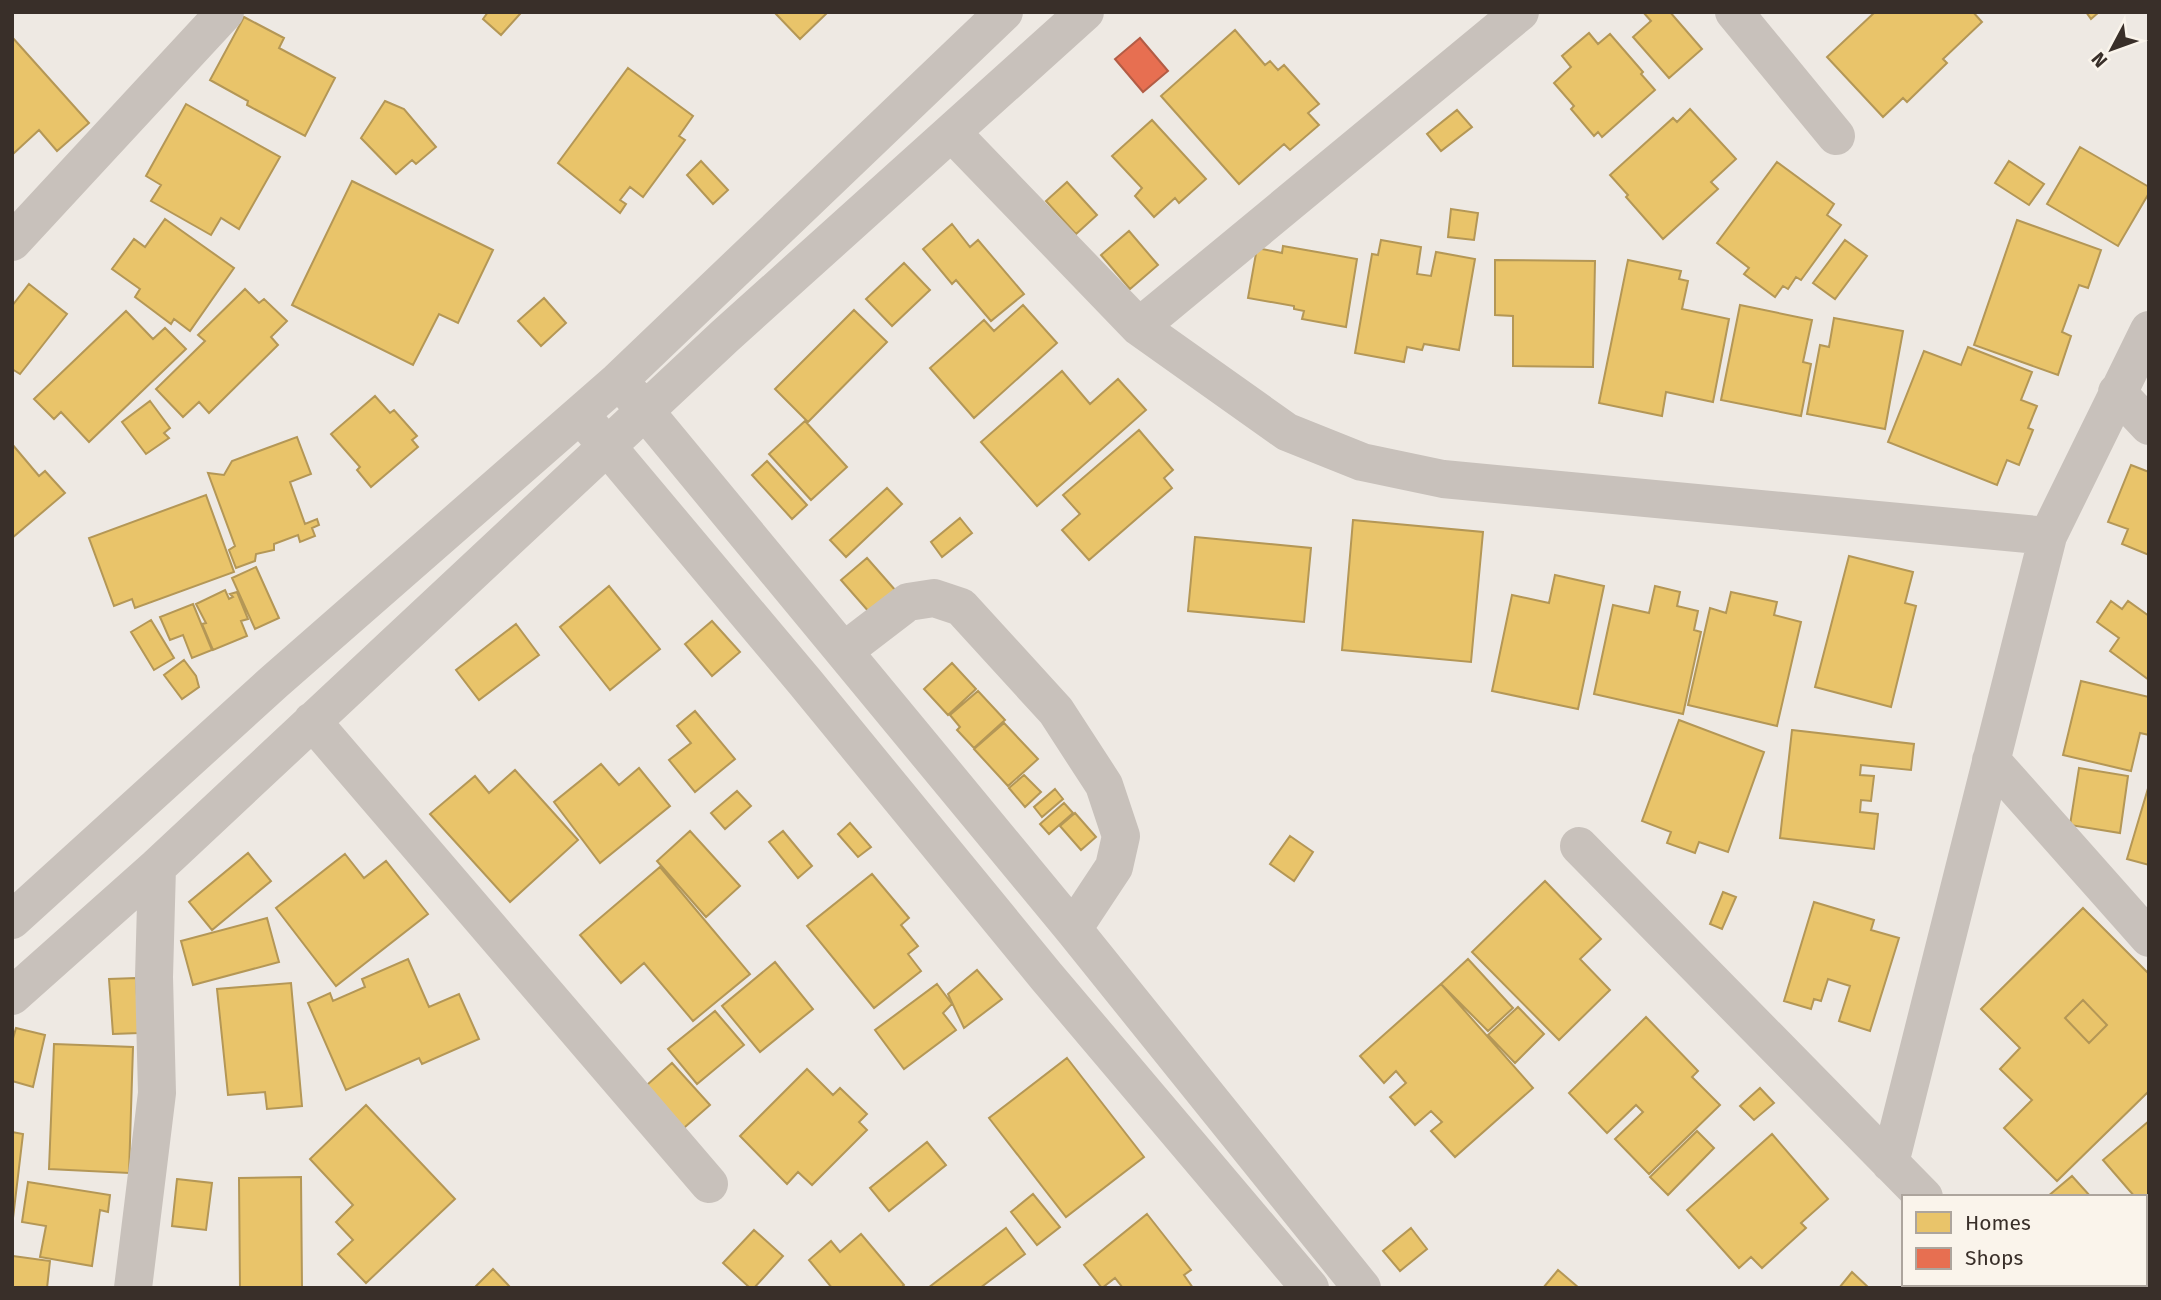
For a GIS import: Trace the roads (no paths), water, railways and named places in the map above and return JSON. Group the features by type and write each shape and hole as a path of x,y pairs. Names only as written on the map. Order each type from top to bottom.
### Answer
{"street":[{"path":"12,243 225,12"},
{"path":"12,920 274,682 618,381 1004,12"},
{"path":"12,996 157,867 606,446 1085,12"},
{"path":"1139,327 1520,12"},
{"path":"1734,12 1836,136"},
{"path":"952,134 1139,327 1287,432 1362,462 1443,479 2048,536"},
{"path":"1890,1163 2048,536 2116,392 2149,330"},
{"path":"618,381 646,411 1073,929 1362,1288"},
{"path":"2116,392 2149,426"},
{"path":"580,414 1055,986 1310,1288"},
{"path":"844,651 908,602 934,598 961,607 1056,711 1104,785 1121,836 1114,867 1073,929"},
{"path":"312,721 709,1184"},
{"path":"1992,760 2149,938"},
{"path":"1579,846 1922,1195"},
{"path":"133,1288 157,1093 154,977 157,867"}]}
